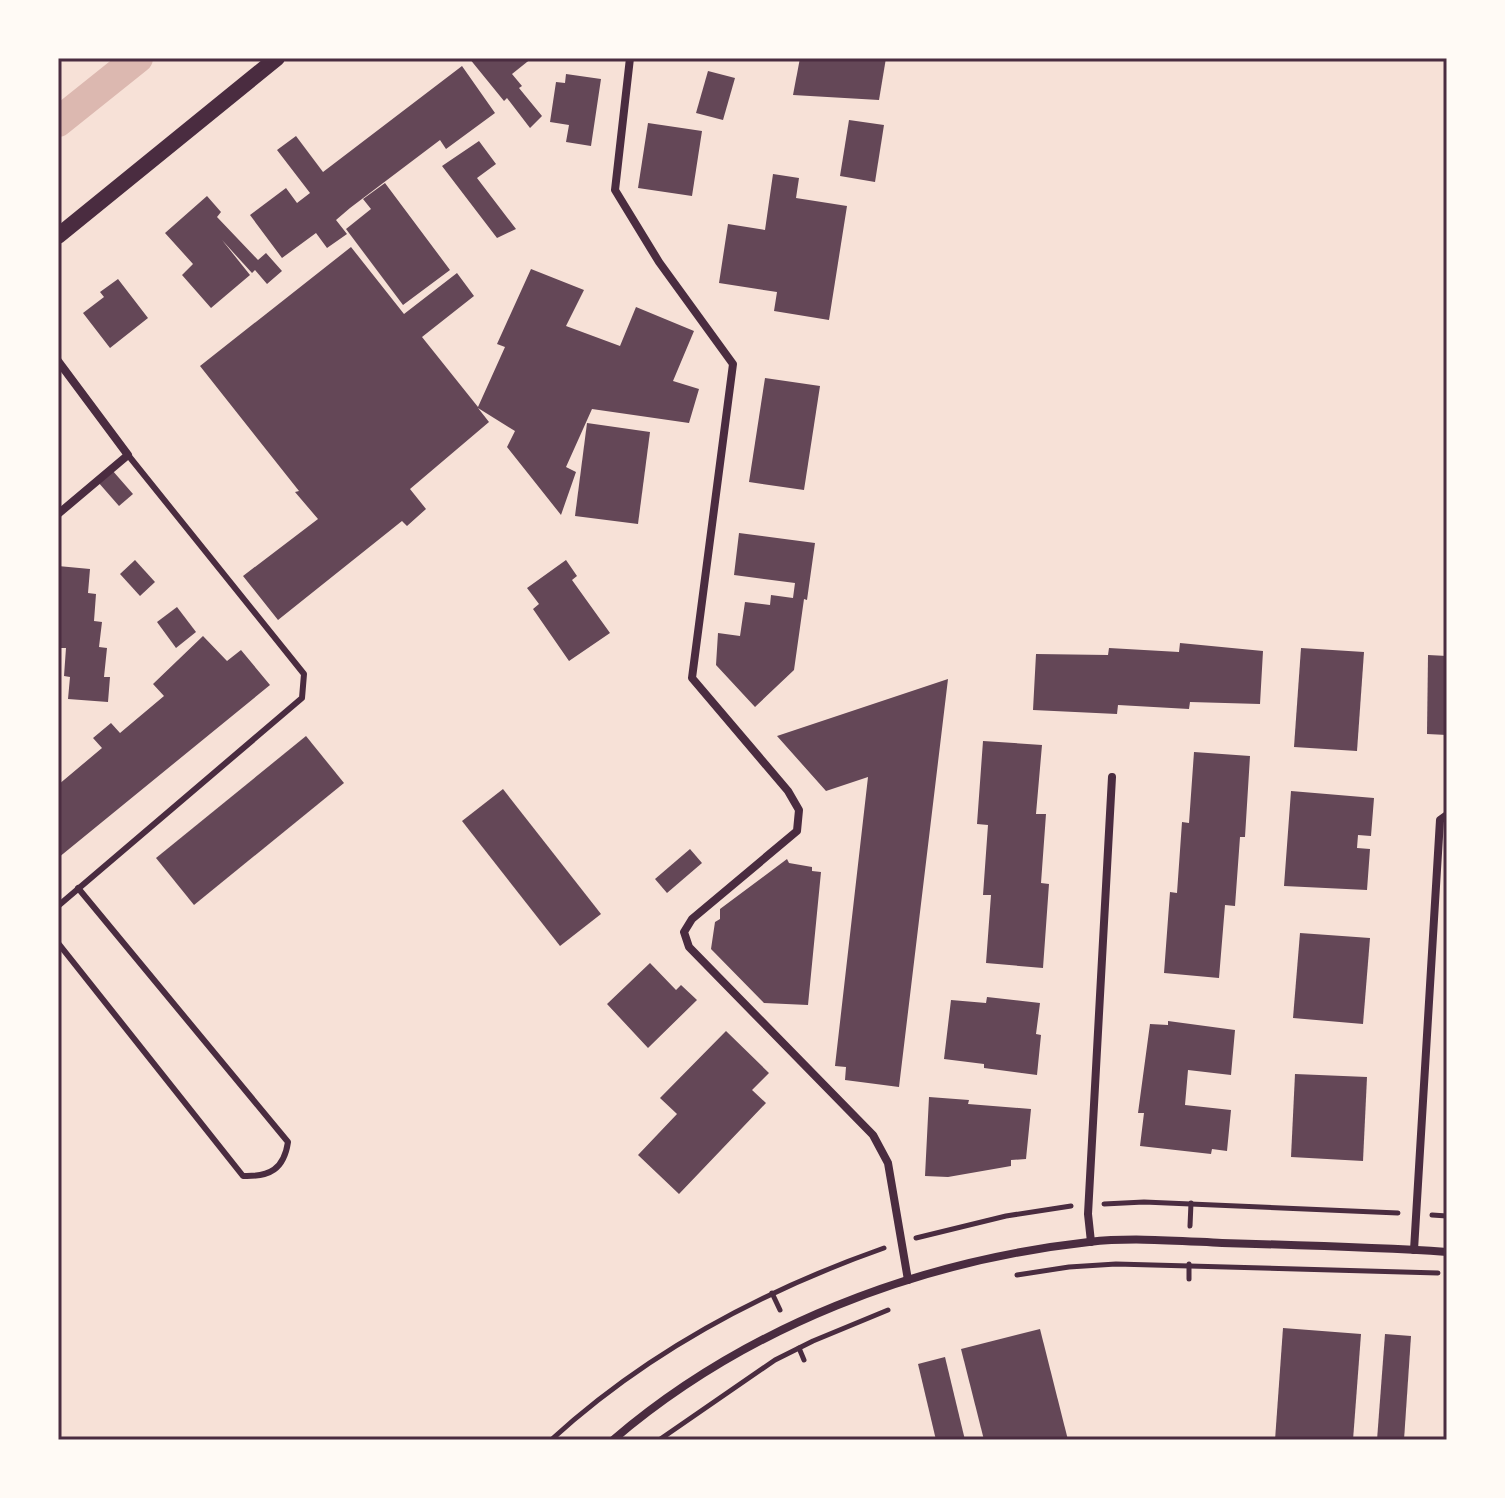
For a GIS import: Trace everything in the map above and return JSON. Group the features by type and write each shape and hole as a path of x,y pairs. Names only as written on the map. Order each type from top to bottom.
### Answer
{"main road":[{"path":"58,236 277,58"}],"street":[{"path":"630,58 615,190 659,262 733,364 692,678 788,791 799,810 797,831 692,919 684,932 689,947 873,1135 888,1163 908,1280"},
{"path":"58,361 128,455 58,514"},
{"path":"1091,1242 1088,1214 1112,777"},
{"path":"1414,1250 1440,820 1447,815"},
{"path":"613,1440 677,1392 788,1325 908,1280 996,1257 1091,1242 1190,1242 1447,1252"}],"lane":[{"path":"58,906 302,698 304,674 128,455"},
{"path":"58,943 243,1176 260,1177 274,1170 285,1159 288,1142 78,888"}],"path":[{"path":"1008,1276 1116,1264 1447,1273"},
{"path":"659,1440 775,1360 890,1309"}],"building":[{"path":"469,58 532,58 512,74 522,86 519,88 542,116 530,128"},
{"path":"800,58 886,58 879,100 793,95"},
{"path":"462,66 495,113 446,149 440,140 350,208 336,220 347,234 327,248 316,233 282,258 250,215 286,188 297,203 310,193 277,150 296,136 323,172"},
{"path":"708,71 735,78 723,120 696,113"},
{"path":"566,74 601,79 591,146 566,142 569,125 550,122 556,82 565,83"},
{"path":"849,120 884,125 875,182 840,176"},
{"path":"648,123 702,131 692,196 638,188"},
{"path":"479,141 496,164 477,178 516,229 497,238 442,166"},
{"path":"773,174 799,178 796,198 847,206 829,320 774,311 777,292 719,283 728,224 765,230"},
{"path":"385,183 450,270 403,305 346,229 371,209 363,199"},
{"path":"207,196 221,212 217,217 258,260 266,253 282,271 267,284 255,270 252,273 222,240 250,275 211,308 182,275 193,264 165,233"},
{"path":"351,247 404,314 457,273 474,296 422,337 478,407 505,347 497,344 531,269 584,290 566,326 620,346 636,307 694,331 673,381 699,389 689,423 592,409 566,467 576,472 561,515 507,447 515,431 478,408 489,422 410,489 426,509 407,526 402,521 278,620 243,576 318,519 200,366"},
{"path":"118,279 148,318 110,348 83,313 104,297 100,292"},
{"path":"765,378 820,386 804,490 749,482"},
{"path":"587,423 650,432 638,524 575,516"},
{"path":"112,470 133,494 119,506 98,482"},
{"path":"739,533 815,543 794,670 755,707 716,665 718,633 740,636 745,602 770,605 771,595 793,598 795,583 734,575"},
{"path":"135,560 155,582 140,596 120,574"},
{"path":"566,560 577,576 572,580 610,633 569,661 533,609 539,604 527,588"},
{"path":"58,566 90,569 88,593 96,594 94,621 102,622 99,647 107,648 104,677 110,677 108,702 68,699 70,677 64,676 66,648 59,648"},
{"path":"177,607 196,632 176,648 157,622"},
{"path":"203,636 227,661 241,650 270,685 58,858 58,785 102,748 93,738 111,723 120,733 164,696 153,684"},
{"path":"1180,643 1263,651 1260,704 1190,702 1189,709 1118,705 1117,714 1033,710 1036,654 1108,655 1109,648 1179,652"},
{"path":"1301,648 1364,652 1357,751 1294,747"},
{"path":"1428,655 1447,656 1447,735 1427,734"},
{"path":"948,679 899,1087 845,1080 846,1067 835,1066 868,777 826,791 777,736"},
{"path":"306,736 344,783 194,905 156,858"},
{"path":"983,741 1042,745 1036,814 1046,814 1041,883 1049,884 1043,968 986,963 991,895 983,895 988,825 977,824"},
{"path":"1194,752 1250,756 1245,837 1240,837 1235,906 1225,905 1219,978 1164,973 1170,892 1177,893 1182,822 1189,823"},
{"path":"503,789 601,914 560,946 462,821"},
{"path":"1291,791 1374,798 1371,836 1358,835 1357,848 1370,849 1367,890 1284,886"},
{"path":"690,849 702,863 667,893 655,879"},
{"path":"787,859 789,863 821,872 808,1005 764,1003 711,949 720,909"},
{"path":"1300,933 1370,938 1363,1024 1293,1018"},
{"path":"650,963 676,990 681,985 697,1000 648,1048 607,1004"},
{"path":"987,997 1040,1003 1036,1034 1041,1035 1037,1075 944,1059 951,1000 986,1003"},
{"path":"1168,1021 1235,1030 1231,1075 1188,1070 1185,1105 1231,1110 1227,1151 1212,1149 1211,1154 1140,1146 1144,1113 1138,1113 1150,1024 1168,1025"},
{"path":"726,1031 769,1073 752,1090 766,1103 679,1194 638,1155 677,1114 660,1098"},
{"path":"1295,1074 1367,1077 1363,1161 1291,1157"},
{"path":"929,1097 1031,1109 1026,1159 1011,1160 1011,1166 948,1177 925,1176"},
{"path":"1283,1328 1361,1334 1353,1440 1275,1440"},
{"path":"1040,1329 1068,1440 984,1440 961,1349"},
{"path":"1385,1334 1411,1336 1404,1440 1377,1440"},
{"path":"945,1357 965,1440 936,1440 918,1364"}],"waterway":[{"path":"58,122 138,58"}]}
